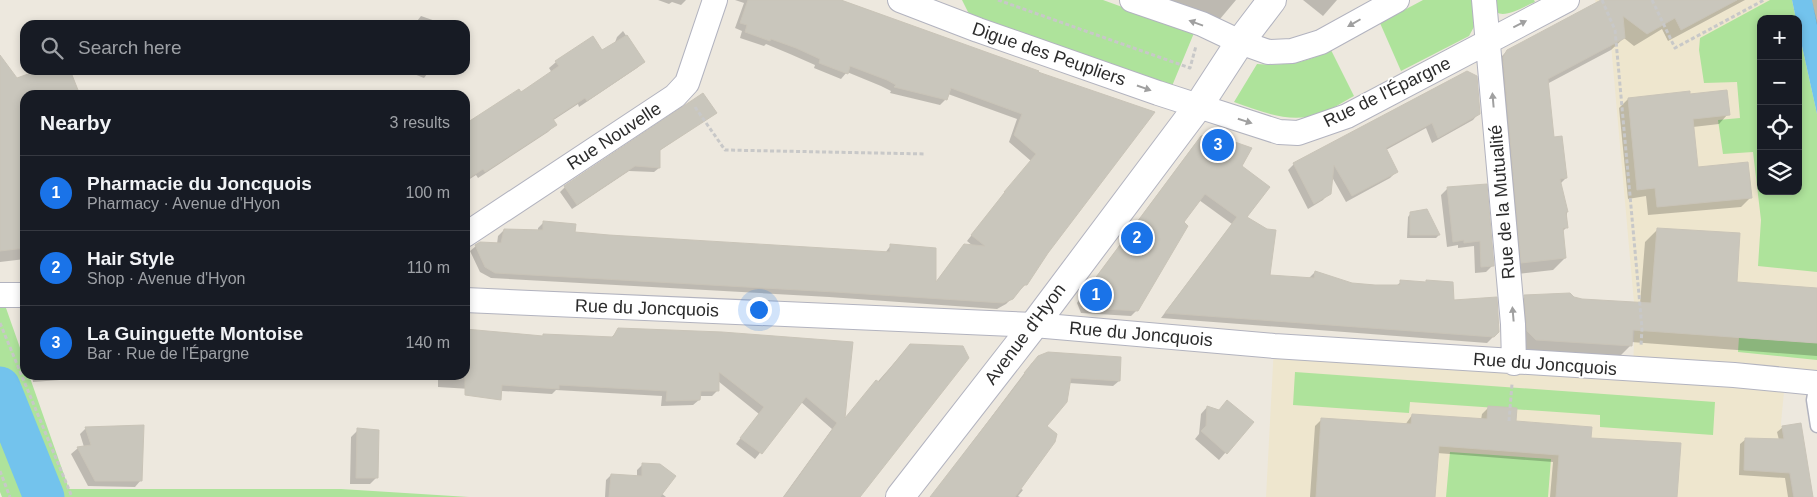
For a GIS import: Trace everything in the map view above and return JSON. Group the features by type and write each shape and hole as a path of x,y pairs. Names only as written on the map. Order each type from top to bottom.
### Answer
{"street":[{"name":"Rue Nouvelle","path":"470,232 675,96 687,83 715,0"},
{"name":"Digue des Peupliers","path":"900,0 934,6 978,30 1199,105"},
{"path":"1132,0 1202,24 1240,42 1268,52 1292,52 1321,42 1397,0"},
{"name":"Avenue d'Hyon","path":"900,497 1034,324 1199,105 1240,42 1272,0"},
{"name":"Rue de la Mutualité","path":"1484,0 1513,324 1514,362"},
{"name":"Rue de l'Épargne","path":"1199,105 1279,132 1298,133 1347,116 1567,0"},
{"path":"0,295 20,295"},
{"name":"Rue du Joncquois","path":"470,300 1034,324 1274,346 1742,376 1817,383"}],"lane":[{"path":"1817,383 1813,400 1817,426"}],"path":[{"path":"998,0 1190,68 1202,24"},
{"path":"1602,0 1615,30 1642,328 1639,370"},
{"path":"1652,0 1675,48 1764,0"},
{"path":"682,88 726,150 926,154"},
{"path":"0,323 20,371"},
{"path":"1509,421 1514,362"},
{"path":"24,380 72,497"},
{"path":"0,471 10,497"}],"shaded area":[{"path":"1595,0 1817,0 1817,383 1785,381 1781,423 1793,497 1266,497 1274,346 1633,369 1635,314 1610,33"}],"green space":[{"path":"962,0 1103,0 1194,33 1172,86 970,16"},
{"path":"1423,0 1474,0 1475,25 1469,36 1401,71 1380,23"},
{"path":"1492,0 1534,0 1535,2 1510,13 1500,14 1495,9"},
{"path":"1770,0 1792,0 1795,15 1757,15 1757,186 1753,152 1723,154 1718,120 1740,118 1737,82 1704,83 1699,50 1700,38"},
{"path":"1802,46 1817,114 1817,272 1758,266 1761,220 1758,195 1802,195"},
{"path":"1331,50 1354,96 1333,108 1320,114 1298,118 1266,113 1234,102 1257,64 1295,63"},
{"path":"0,291 20,348 20,380 31,380 69,489 341,489 469,497 2,497 0,492"},
{"path":"1739,337 1817,343 1817,360 1738,352"},
{"path":"1295,372 1715,402 1713,435 1600,427 1600,415 1410,402 1409,413 1293,405"},
{"path":"1450,452 1551,459 1548,497 1446,497"}],"water":[{"path":"1792,0 1812,0 1817,23 1817,114 1802,46 1802,15 1795,15"}],"building":[{"path":"748,0 841,0 1038,72 1155,112 1048,253 1027,285 1024,285 1013,299 1003,303 495,273 485,267 475,245 480,242 501,243 504,229 543,230 543,221 576,224 575,232 609,235 890,252 890,244 936,248 936,282 964,244 985,246 971,235 1036,154 1014,135 1022,114 951,88 947,100 894,87 896,85 887,80 850,66 848,74 819,63 820,59 796,48 745,32 747,25 740,23"},
{"path":"1601,0 1737,0 1681,30 1675,18 1647,34 1623,16 1625,38 1548,79 1554,137 1562,136 1567,178 1560,179 1568,212 1566,212 1568,228 1563,228 1566,258 1521,263 1503,57 1507,50"},
{"path":"627,35 645,62 587,101 585,98 553,119 557,125 485,172 483,169 470,178 470,121 519,89 521,92 559,66 555,61 593,36 602,50"},
{"path":"0,55 17,78 25,75 72,75 78,90 20,90 20,249 0,251"},
{"path":"1467,71 1477,76 1480,114 1438,138 1432,123 1386,148 1398,172 1352,196 1334,165 1331,194 1314,204 1293,163"},
{"path":"1727,90 1730,115 1693,119 1698,167 1748,162 1752,198 1657,207 1655,188 1637,190 1628,98 1690,91 1690,94"},
{"path":"703,93 717,113 660,150 660,168 635,166 577,205 564,186"},
{"path":"1212,134 1252,148 1242,166 1270,187 1247,217 1267,229 1276,230 1270,275 1314,278 1315,271 1352,283 1375,285 1400,285 1400,280 1453,282 1454,300 1497,297 1499,332 1494,337 1165,313 1237,217 1205,194 1184,222 1188,226 1138,311 1087,308 1082,296 1201,136"},
{"path":"1487,184 1494,266 1481,267 1480,241 1464,243 1464,240 1453,242 1447,187"},
{"path":"1427,209 1440,235 1410,235 1410,212"},
{"path":"1657,228 1740,233 1737,282 1817,288 1817,343 1633,330 1632,346 1536,340 1527,331 1524,295 1570,293 1574,297 1582,299 1651,303"},
{"path":"618,328 722,332 853,342 845,418 876,380 879,382 910,344 963,346 969,358 860,497 784,497 837,423 806,397 762,454 740,438 764,407 719,372 719,391 701,391 700,400 666,401 667,391 559,385 559,389 502,385 501,400 465,395 465,380 470,380 470,329 543,336 543,334 613,337"},
{"path":"1048,352 1121,357 1120,381 1071,378 1067,402 1047,426 1057,434 1055,442 1015,497 930,497 1024,373 1038,356"},
{"path":"1227,400 1254,422 1227,454 1201,431 1206,426 1207,406 1219,410"},
{"path":"1488,406 1517,408 1516,421 1592,427 1591,438 1681,443 1677,497 1556,497 1559,455 1439,446 1435,497 1316,497 1321,418 1411,424 1412,414 1487,419"},
{"path":"1801,423 1813,497 1794,497 1790,473 1744,470 1745,438 1784,439 1782,426"},
{"path":"144,425 142,481 95,481 77,447 91,445 85,427"},
{"path":"357,428 379,430 378,478 356,478"},
{"path":"642,463 660,464 676,476 660,497 609,497 611,474 642,476"}],"waterway":[{"path":"0,387 44,497"}],"place":[{"name":"La Guinguette Montoise","path":"1218,145"},
{"name":"Hair Style","path":"1137,238"},
{"name":"Pharmacie du Joncquois","path":"1096,295"}]}
